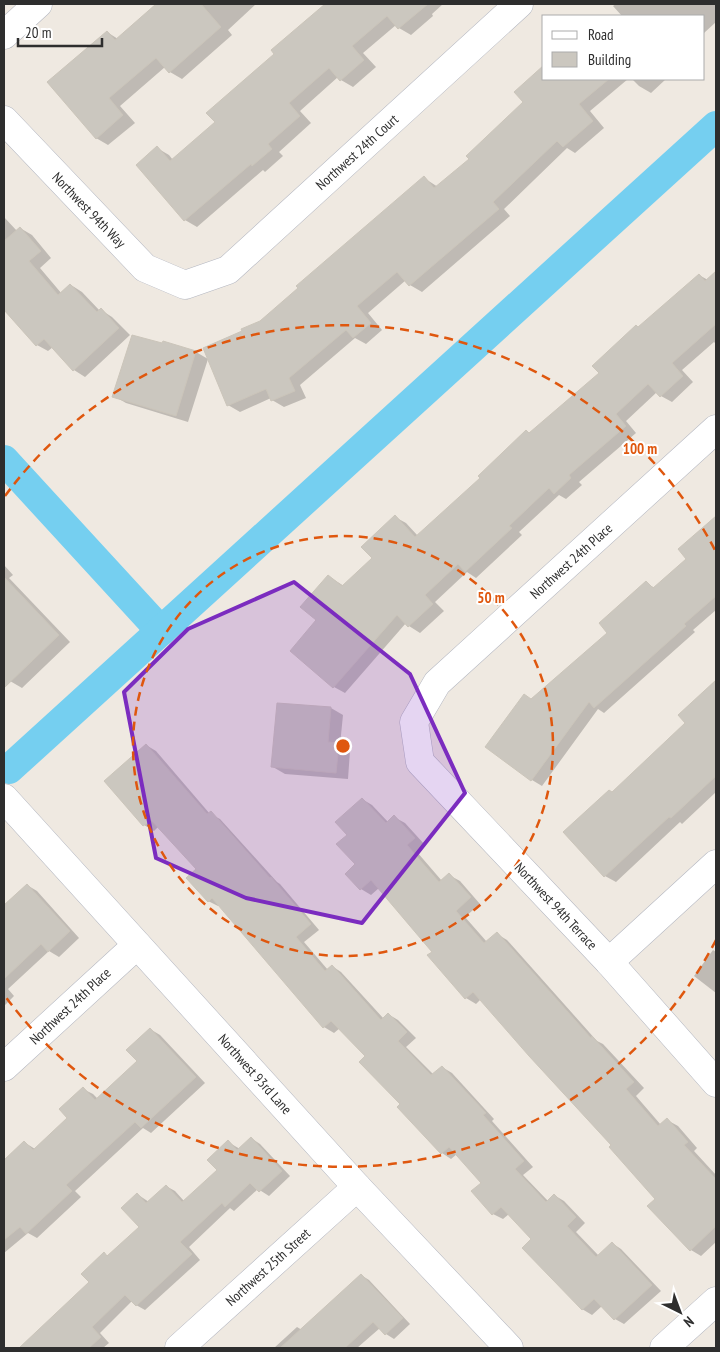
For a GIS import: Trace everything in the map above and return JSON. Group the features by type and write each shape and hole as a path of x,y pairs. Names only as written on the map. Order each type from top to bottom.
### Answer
{"street":[{"path":"4,35 38,4"},
{"name":"Northwest 24th Court","path":"185,284 228,270 519,4"},
{"name":"Northwest 94th Way","path":"4,120 145,268 185,284"},
{"name":"Northwest 24th Place","path":"414,722 437,683 716,429"},
{"name":"Northwest 94th Terrace","path":"414,722 420,762 609,962 716,1083"},
{"name":"Northwest 93rd Lane","path":"4,798 357,1186 509,1348"},
{"path":"609,962 716,864"},
{"name":"Northwest 24th Place","path":"4,1067 137,945"},
{"name":"Northwest 25th Street","path":"179,1348 357,1186"},
{"path":"664,1348 716,1302"}],"highlighted area":[{"path":"294,582 410,674 465,793 362,923 246,898 156,858 124,692 188,629"}],"building":[{"path":"156,4 201,4 221,27 169,73 156,58 109,98 123,115 96,139 47,82 107,31 115,40"},
{"path":"325,4 428,4 398,29 387,16 352,46 364,60 340,81 329,68 289,103 300,116 268,144 272,149 252,166 251,164 184,221 136,165 157,146 170,161 215,122 206,113 274,54 271,50"},
{"path":"542,67 542,80 608,80 579,104 593,121 563,147 557,141 493,202 499,209 409,286 397,272 357,306 371,323 353,338 346,330 289,378 295,391 271,401 266,389 227,406 203,348 260,321 298,288 296,286 424,176 434,188 469,159 466,156 523,102 514,92"},
{"path":"20,227 41,251 29,261 58,295 70,284 97,312 101,308 119,328 73,371 44,339 36,346 4,310 4,241"},
{"path":"716,271 716,324 672,363 683,376 660,397 648,384 616,414 626,426 569,475 571,478 554,494 549,488 509,526 512,528 465,572 458,564 425,595 433,604 408,627 397,615 333,688 290,651 316,620 300,607 328,575 342,586 372,558 361,547 395,515 415,537 480,478 478,476 526,430 529,433 599,373 592,366 636,325 638,327 699,274 705,281"},
{"path":"132,335 162,343 163,341 196,351 176,416 112,397"},
{"path":"716,516 716,596 684,624 686,626 594,708 589,702 531,781 485,747 524,694 531,699 607,633 599,623 646,581 653,588 686,559 678,549"},
{"path":"4,577 59,635 4,688"},
{"path":"716,680 716,776 604,877 563,832 609,790 612,792 685,723 678,715"},
{"path":"277,703 331,707 328,742 339,743 336,773 271,767"},
{"path":"146,744 207,814 211,811 311,924 296,937 325,971 332,965 381,1020 388,1013 407,1032 398,1041 431,1075 442,1066 486,1113 483,1115 524,1161 515,1169 546,1202 554,1194 576,1217 567,1226 596,1257 612,1242 652,1285 614,1320 594,1299 582,1310 522,1248 531,1239 501,1207 492,1215 471,1191 481,1183 449,1147 441,1154 397,1107 400,1104 359,1062 365,1056 331,1021 323,1028 212,898 208,902 186,878 196,869 151,820 143,826 104,781"},
{"path":"362,798 386,823 394,815 415,838 407,845 439,882 449,873 471,897 456,911 484,943 497,932 591,1038 592,1036 634,1082 626,1089 658,1126 667,1118 688,1142 684,1145 716,1179 716,1226 690,1251 647,1206 655,1199 609,1147 611,1145 473,992 465,999 427,955 432,952 371,880 360,890 345,874 355,864 336,844 347,835 335,822"},
{"path":"27,884 70,931 48,952 41,944 4,979 4,905"},
{"path":"150,1028 196,1077 141,1128 135,1122 66,1185 72,1191 26,1234 20,1227 4,1240 4,1160 24,1141 33,1150 67,1118 59,1109 83,1087 95,1100 137,1061 126,1050"},
{"path":"251,1137 282,1171 259,1192 250,1183 225,1207 222,1203 180,1242 192,1254 136,1306 125,1295 92,1327 101,1337 89,1348 19,1348 89,1282 81,1274 104,1252 107,1256 139,1227 121,1208 137,1193 146,1203 166,1185 182,1202 217,1170 207,1160 228,1140 237,1150"},
{"path":"361,1274 403,1318 385,1335 373,1322 345,1348 280,1348"}],"waterway":[{"path":"9,769 716,126"},
{"path":"4,460 161,631"}]}
